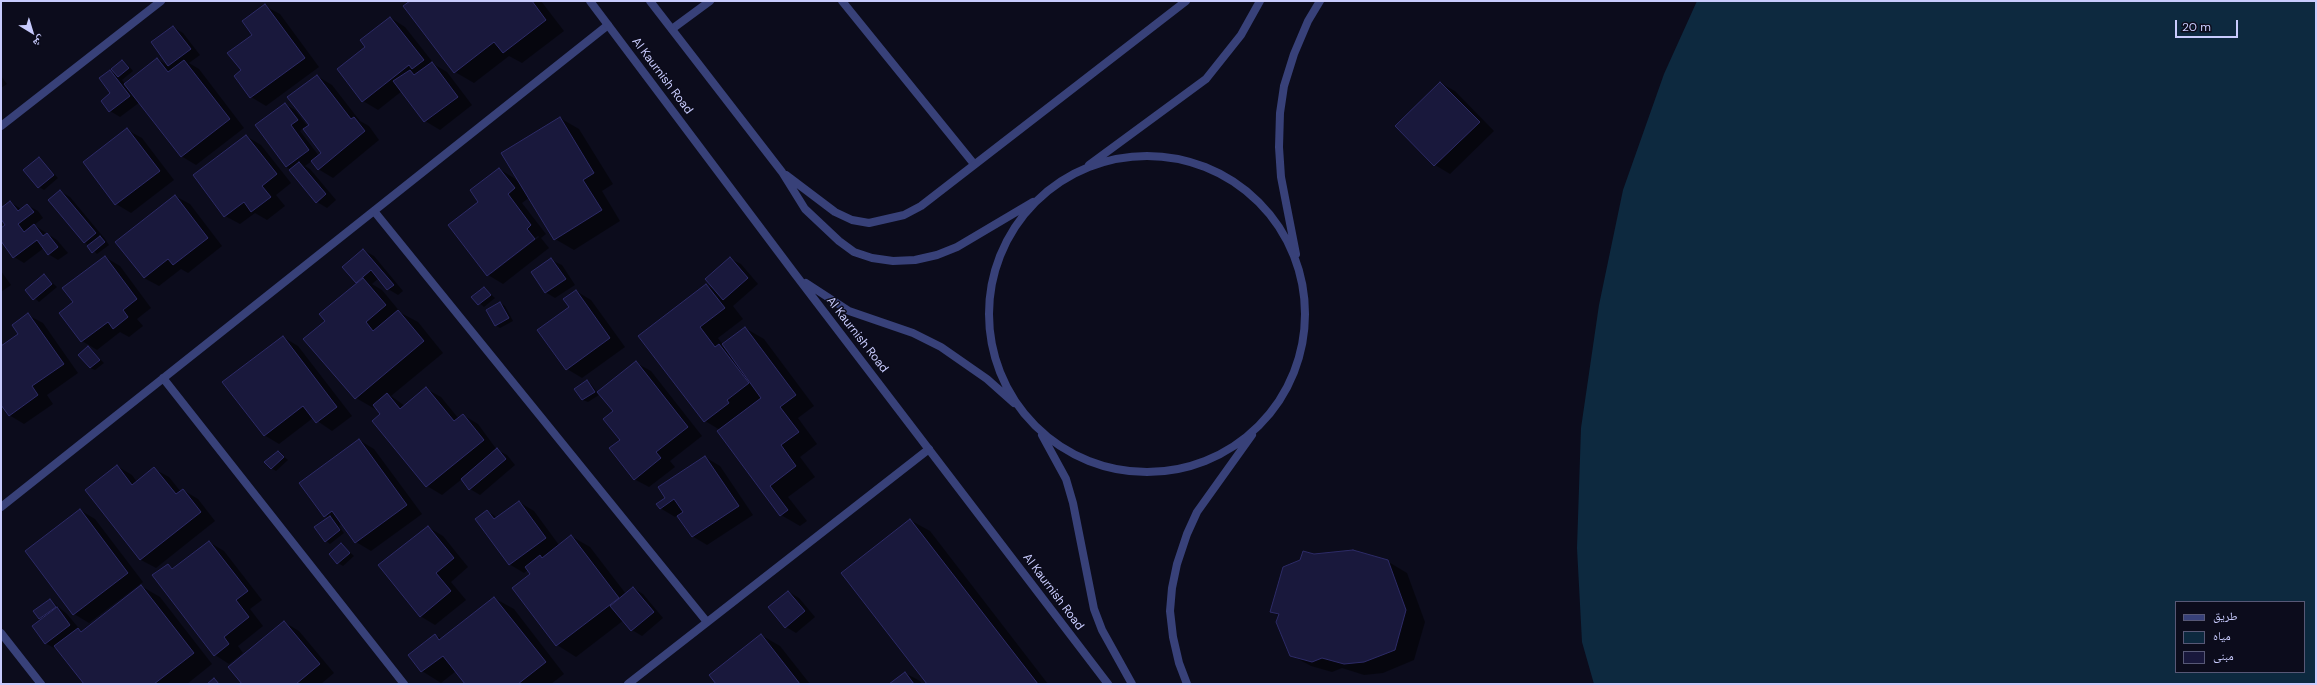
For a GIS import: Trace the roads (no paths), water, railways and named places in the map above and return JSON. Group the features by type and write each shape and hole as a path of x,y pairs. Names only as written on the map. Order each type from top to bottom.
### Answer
{"street":[{"path":"1,126 161,1"},
{"name":"Al Kaurnish Road","path":"590,1 795,274 1106,683"},
{"path":"650,1 782,172 806,208 839,241 854,252 872,258 893,261 915,260 957,247 1038,199 1060,182 1084,168 1206,79 1241,35 1260,1"},
{"path":"672,29 710,1"},
{"path":"842,1 974,164"},
{"path":"782,172 835,212 852,220 869,223 904,216 921,206 1186,1"},
{"path":"1187,684 1178,663 1171,624 1172,588 1177,564 1187,534 1197,512 1284,394 1302,352 1306,307 1281,177 1279,147 1280,113 1284,86 1294,54 1308,21 1320,1"},
{"path":"1,507 608,25"},
{"path":"1084,168 1135,156 1187,160 1201,166 1235,181 1273,216 1298,262"},
{"path":"1016,405 997,361 988,326 992,279 1009,236 1038,199"},
{"path":"374,211 707,622"},
{"path":"795,274 816,291 849,311 913,333 941,347 987,379 1016,405 1040,433 1066,479 1073,503 1094,609 1102,630 1132,684"},
{"path":"163,378 404,684"},
{"path":"1040,433 1080,459 1125,472 1172,471 1217,456 1256,430"},
{"path":"628,684 929,449"},
{"path":"1,633 41,684"}],"water":[{"path":"1697,1 2316,1 2316,684 1594,684 1582,642 1577,548 1581,428 1599,305 1623,190 1664,74"}]}
